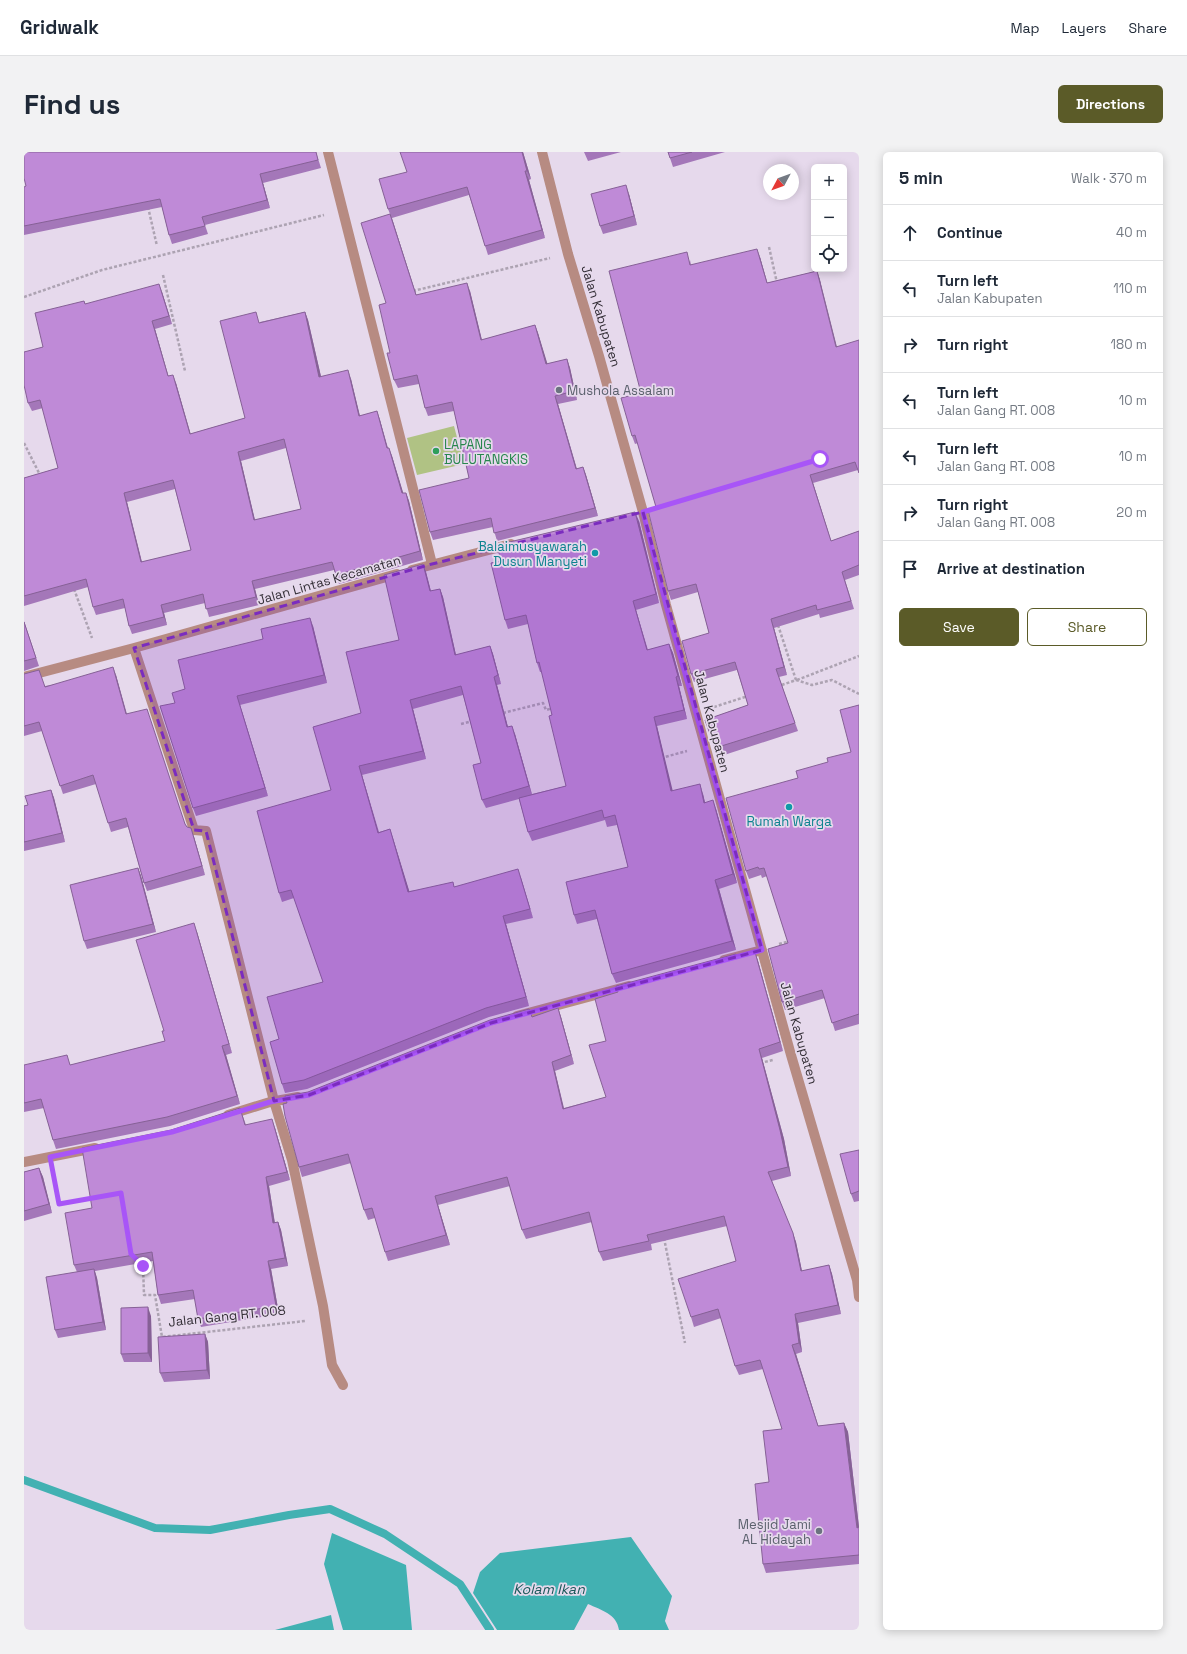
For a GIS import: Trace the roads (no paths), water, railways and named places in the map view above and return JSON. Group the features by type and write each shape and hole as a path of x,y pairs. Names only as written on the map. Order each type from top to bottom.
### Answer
{"street":[{"path":"328,152 432,564"},
{"name":"Jalan Kabupaten","path":"542,152 568,254 599,356 639,513 791,1055 858,1280 859,1297"},
{"name":"Jalan Lintas Kecamatan","path":"24,677 99,658 432,564 522,542"},
{"path":"134,648 194,830 206,831 274,1101 292,1160 325,1319 332,1365 343,1385"},
{"path":"717,962 762,950"},
{"path":"506,1019 612,989 642,983"},
{"path":"217,1118 274,1101 309,1095"},
{"path":"24,1162 103,1146"}],"water":[{"path":"332,1533 406,1565 412,1630 343,1630 324,1564"},
{"name":"Kolam Ikan","path":"631,1537 672,1596 665,1621 669,1630 619,1630 618,1625 612,1616 588,1604 574,1630 497,1630 473,1593 480,1572 500,1553"},
{"path":"331,1615 334,1630 275,1630"}],"waterway":[{"path":"24,1480 155,1528 210,1530 330,1509 385,1534 460,1584 490,1630"}],"place":[{"name":"Mushola Assalam","path":"559,390"},
{"name":"LAPANG BULUTANGKIS","path":"436,451"},
{"name":"Balaimusyawarah Dusun Manyeti","path":"595,553"},
{"name":"Rumah Warga","path":"789,807"},
{"name":"Mesjid Jami AL Hidayah","path":"819,1531"}]}
